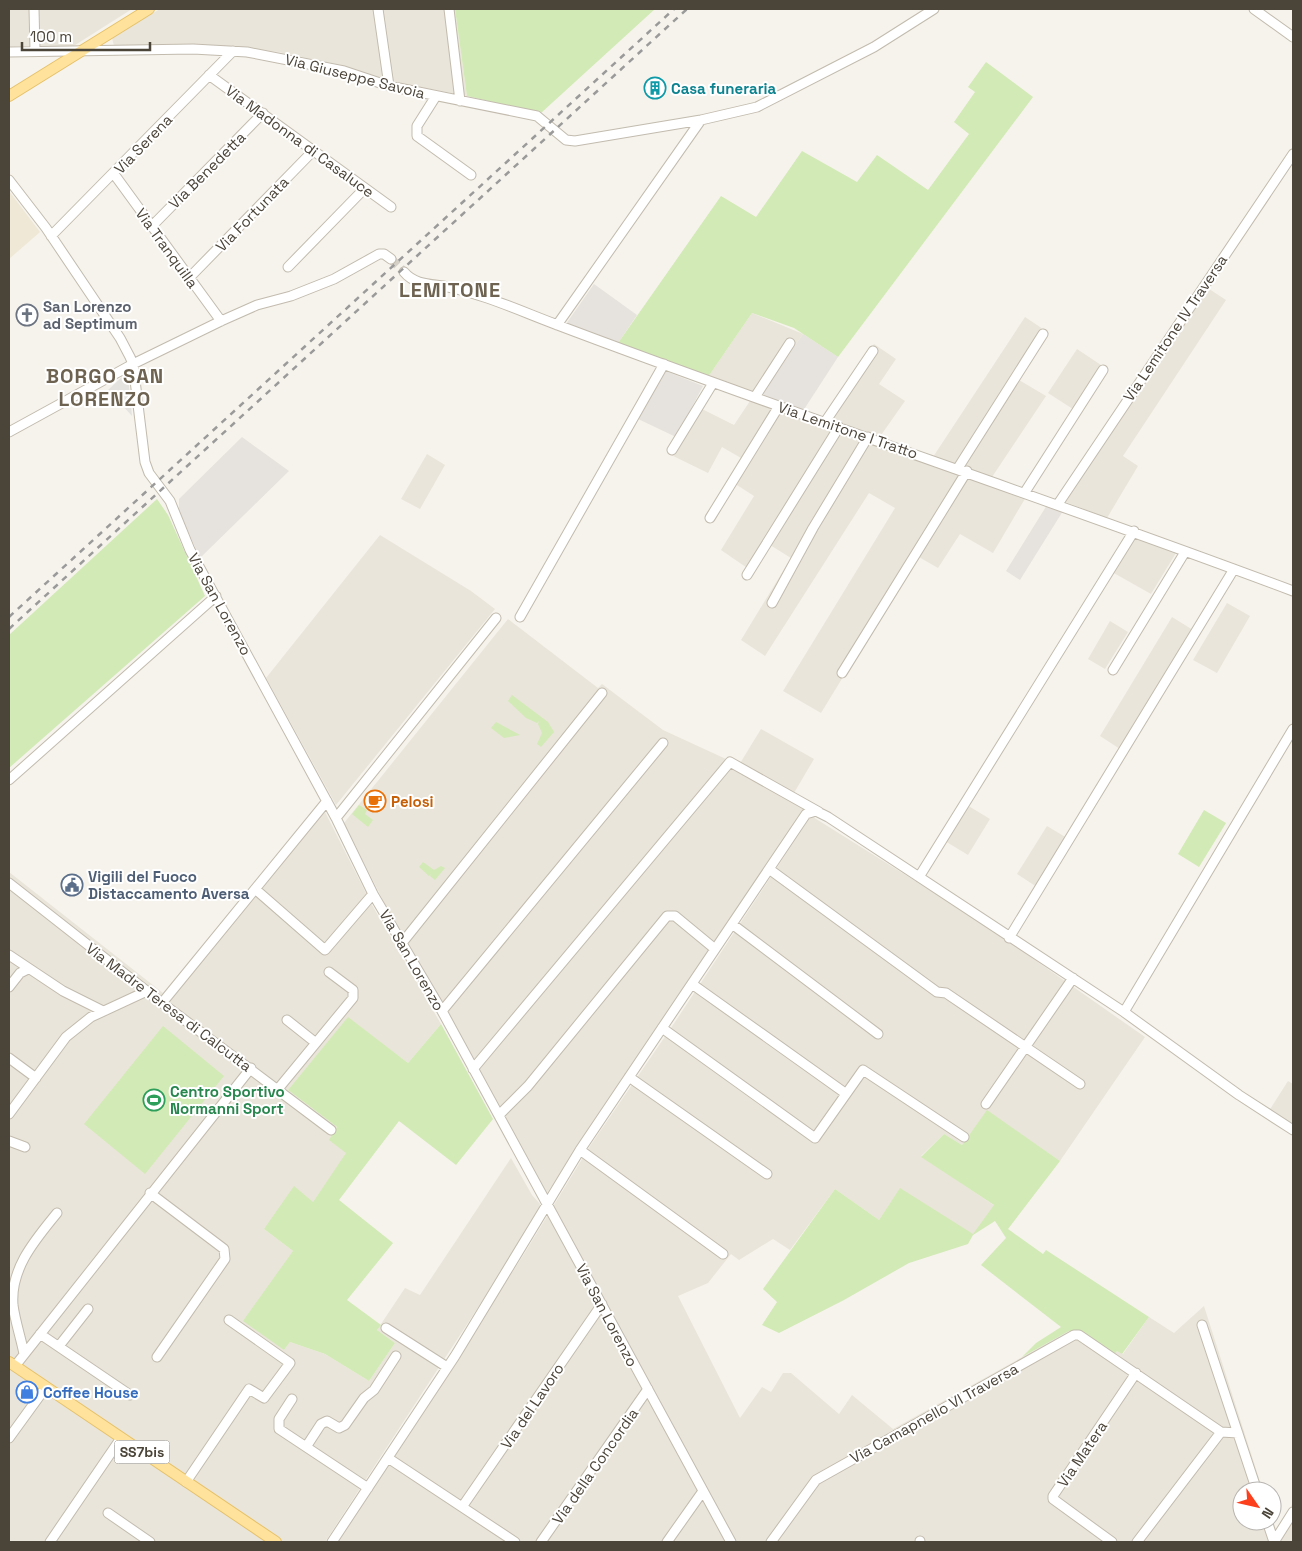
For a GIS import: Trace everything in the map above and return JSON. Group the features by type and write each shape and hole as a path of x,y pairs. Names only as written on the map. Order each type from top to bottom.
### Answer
{"main road":[{"path":"9,96 149,9"},
{"name":"SS7bis","path":"12,1364 276,1542"}],"street":[{"path":"34,9 35,50"},
{"path":"378,9 389,86"},
{"path":"449,9 460,102"},
{"path":"558,325 701,120 756,107 874,47 934,9"},
{"path":"1254,9 1293,37"},
{"name":"Via Giuseppe Savoia","path":"9,52 35,50 234,51 304,61 344,71 389,86 460,102 537,116 566,140 575,141 701,120"},
{"name":"Via Serena","path":"51,236 234,51"},
{"name":"Via Madonna di Casaluce","path":"210,75 390,207"},
{"path":"436,96 417,126 417,136 471,175"},
{"name":"Via Benedetta","path":"152,226 263,113"},
{"name":"Via Fortunata","path":"190,278 314,150"},
{"name":"Via Lemitone IV Traversa","path":"1058,504 1293,154"},
{"name":"Via Tranquilla","path":"114,174 221,322"},
{"name":"Via San Lorenzo","path":"9,180 51,236 120,338 133,364 145,462 149,473 170,501 190,550 327,801 373,894 442,1011 731,1542"},
{"path":"288,267 365,188"},
{"path":"9,432 133,364 257,305 291,296 334,279 379,254 384,254 391,260"},
{"name":"Via Lemitone I Tratto","path":"404,272 413,281 458,289 713,383 1134,531 1185,552 1293,591"},
{"path":"842,673 1044,334"},
{"path":"755,397 790,343"},
{"path":"825,422 873,351"},
{"path":"520,617 664,364"},
{"path":"1025,492 1102,370"},
{"path":"672,450 713,383"},
{"path":"710,518 779,406"},
{"path":"747,575 840,427"},
{"path":"772,603 813,528 868,437"},
{"path":"919,877 1134,531"},
{"path":"1113,670 1185,552"},
{"path":"1009,938 1234,569"},
{"path":"9,780 216,596"},
{"path":"336,818 496,618"},
{"path":"402,944 602,693"},
{"path":"1124,1012 1293,729"},
{"path":"442,1011 663,743"},
{"path":"473,1069 730,762 828,817 1124,1012 1239,1095 1293,1130"},
{"path":"162,1003 327,801"},
{"path":"332,1542 447,1367 580,1150 806,814 816,811 828,817"},
{"path":"769,869 937,992 946,993 1080,1084"},
{"name":"Via Madre Teresa di Calcutta","path":"9,883 146,991 251,1068 331,1130"},
{"path":"255,890 325,950 373,894"},
{"path":"499,1115 528,1086 668,916 675,916 715,949"},
{"path":"732,924 878,1034"},
{"path":"9,954 28,969 63,991 102,1012"},
{"path":"9,987 20,973 28,969"},
{"path":"278,1089 353,998 353,990 329,972"},
{"path":"986,1104 1073,978"},
{"path":"692,984 846,1093"},
{"path":"9,1114 66,1037 91,1017 146,991"},
{"path":"287,1020 316,1043"},
{"path":"662,1028 815,1138 863,1070 964,1137"},
{"path":"9,1058 36,1078"},
{"path":"12,1364 24,1354 251,1068"},
{"path":"629,1077 768,1174"},
{"path":"9,1141 25,1147"},
{"path":"580,1150 723,1254"},
{"path":"150,1193 224,1249 226,1254 226,1259 157,1357"},
{"path":"24,1354 11,1301 14,1283 20,1266 33,1242 57,1213"},
{"name":"Via del Lavoro","path":"462,1507 602,1304"},
{"path":"59,1346 88,1309"},
{"path":"186,1482 249,1389 264,1398 290,1363 229,1320"},
{"path":"1202,1325 1254,1481"},
{"path":"386,1328 447,1367"},
{"path":"40,1334 130,1395"},
{"name":"Via Camapnello VI Traversa","path":"771,1542 816,1480 1074,1335 1079,1335 1136,1373"},
{"path":"306,1447 321,1424 327,1421 339,1428 345,1425 364,1398 374,1390 396,1356"},
{"path":"1136,1373 1221,1432 1238,1433"},
{"name":"Via Matera","path":"1112,1542 1053,1499 1053,1496 1136,1373"},
{"path":"9,1438 46,1387"},
{"name":"Via della Concordia","path":"542,1542 648,1389"},
{"path":"292,1399 278,1419 279,1429 368,1488"},
{"path":"1138,1542 1221,1432"},
{"path":"50,1542 122,1438"},
{"path":"388,1458 515,1542"},
{"path":"667,1542 703,1490"},
{"path":"1272,1541 1293,1512"},
{"path":"108,1513 150,1542"}],"shaded area":[{"path":"9,9 132,9 72,47 9,49"},
{"path":"160,9 455,9 467,96 389,81 341,65 278,52 231,46 114,46 112,38"},
{"path":"9,191 40,232 9,259"},
{"path":"1200,283 1226,300 1123,456 1138,466 1107,518 1058,499"},
{"path":"594,284 637,315 618,343 566,324"},
{"path":"752,313 803,334 761,396 708,377"},
{"path":"1025,317 1049,333 1019,380 1046,396 992,477 933,457"},
{"path":"803,334 838,357 803,411 761,396"},
{"path":"874,344 896,359 879,384 905,401 879,438 832,419 822,418"},
{"path":"1077,349 1107,369 1079,413 1048,393"},
{"path":"663,370 703,386 676,437 636,418"},
{"path":"124,375 128,377 132,416 108,390"},
{"path":"750,401 1026,497 993,553 960,534 938,568 917,556 821,713 783,691 895,508 869,493 765,656 741,640 791,558 770,545 753,572 721,550 754,496 729,480 741,458 722,447 708,473 667,453 694,405 734,425"},
{"path":"242,437 289,471 200,558 179,511 179,499"},
{"path":"427,454 445,465 420,509 401,499"},
{"path":"1047,505 1063,511 1020,580 1006,571"},
{"path":"380,535 471,591 495,609 336,805 266,678"},
{"path":"1134,537 1176,553 1151,594 1112,572"},
{"path":"1227,603 1250,616 1217,673 1193,660"},
{"path":"1172,617 1193,630 1120,749 1100,736"},
{"path":"508,619 598,688 602,684 663,730 739,765 761,729 814,759 794,793 809,802 545,1196 407,948 344,823"},
{"path":"1110,621 1128,632 1105,669 1088,659"},
{"path":"320,802 372,905 441,1024 408,1063 348,1018 288,1090 337,1127 347,1153 313,1202 264,1229 293,1251 284,1350 290,1342 325,1354 369,1381 395,1343 377,1330 405,1288 420,1295 511,1158 532,1195 540,1204 537,1217 325,1542 284,1542 9,1357 9,872 163,993"},
{"path":"967,805 990,819 968,855 945,841"},
{"path":"813,817 979,921 1145,1037 1060,1161 987,1111 962,1145 944,1134 921,1156 995,1206 973,1235 900,1189 879,1220 835,1189 790,1250 773,1239 739,1260 731,1254 708,1283 678,1296 740,1418 762,1387 771,1392 783,1373 791,1373 839,1414 852,1395 893,1429 1069,1331 1110,1360 1117,1351 1123,1354 1149,1317 1174,1333 1204,1306 1260,1481 1232,1481 1232,1531 1282,1531 1282,1520 1293,1503 1293,1542 335,1542 403,1443 524,1254 590,1146 675,1022 809,819"},
{"path":"1047,826 1067,838 1037,887 1017,874"},
{"path":"1288,1081 1293,1084 1293,1135 1265,1117"},
{"path":"9,1368 270,1542 9,1542"}],"green space":[{"path":"455,9 655,9 541,113 467,96"},
{"path":"986,62 1033,97 838,357 794,328 752,313 708,377 618,343 721,196 756,217 802,151 857,182 877,155 928,190 969,134 954,122 975,92 968,87"},
{"path":"157,499 168,515 205,596 9,768 9,635"},
{"path":"512,695 548,722 554,732 541,747 537,744 542,733 538,724 539,721 537,723 526,718 508,701"},
{"path":"496,722 520,735 504,738 491,728"},
{"path":"359,805 367,810 365,814 373,820 368,827 352,814"},
{"path":"1204,810 1226,823 1199,867 1178,854"},
{"path":"423,862 434,870 441,866 445,868 435,880 430,876 431,874 429,876 419,867"},
{"path":"348,1017 408,1063 441,1024 493,1119 456,1165 399,1121 339,1200 393,1243 347,1300 381,1325 377,1330 395,1343 369,1381 325,1354 290,1342 284,1350 243,1321 293,1251 264,1229 294,1186 313,1202 346,1153 329,1140 337,1127 288,1090"},
{"name":"Centro Sportivo Normanni Sport","path":"163,1026 224,1076 145,1174 84,1124"},
{"path":"987,1110 1060,1161 1008,1229 1043,1254 1046,1250 1149,1317 1122,1354 1117,1351 1110,1360 1069,1331 1022,1357 1036,1343 1061,1327 981,1265 1006,1238 995,1221 973,1235 968,1244 909,1263 844,1300 779,1333 762,1325 777,1302 763,1289 835,1189 879,1220 900,1188 973,1234 994,1205 921,1157 944,1134 962,1145"}],"tunnel":[{"path":"391,259 404,272"}],"railway":[{"path":"9,617 674,9"},
{"path":"9,629 687,9"}],"place":[{"name":"Casa funeraria","path":"655,88"},
{"name":"San Lorenzo ad Septimum","path":"27,315"},
{"name":"Pelosi","path":"375,801"},
{"name":"Vigili del Fuoco Distaccamento Aversa","path":"72,885"},
{"name":"Centro Sportivo Normanni Sport","path":"154,1100"},
{"name":"Coffee House","path":"27,1392"}],"district":[{"name":"LEMITONE","path":"450,290"},
{"name":"BORGO SAN LORENZO","path":"105,388"}]}
